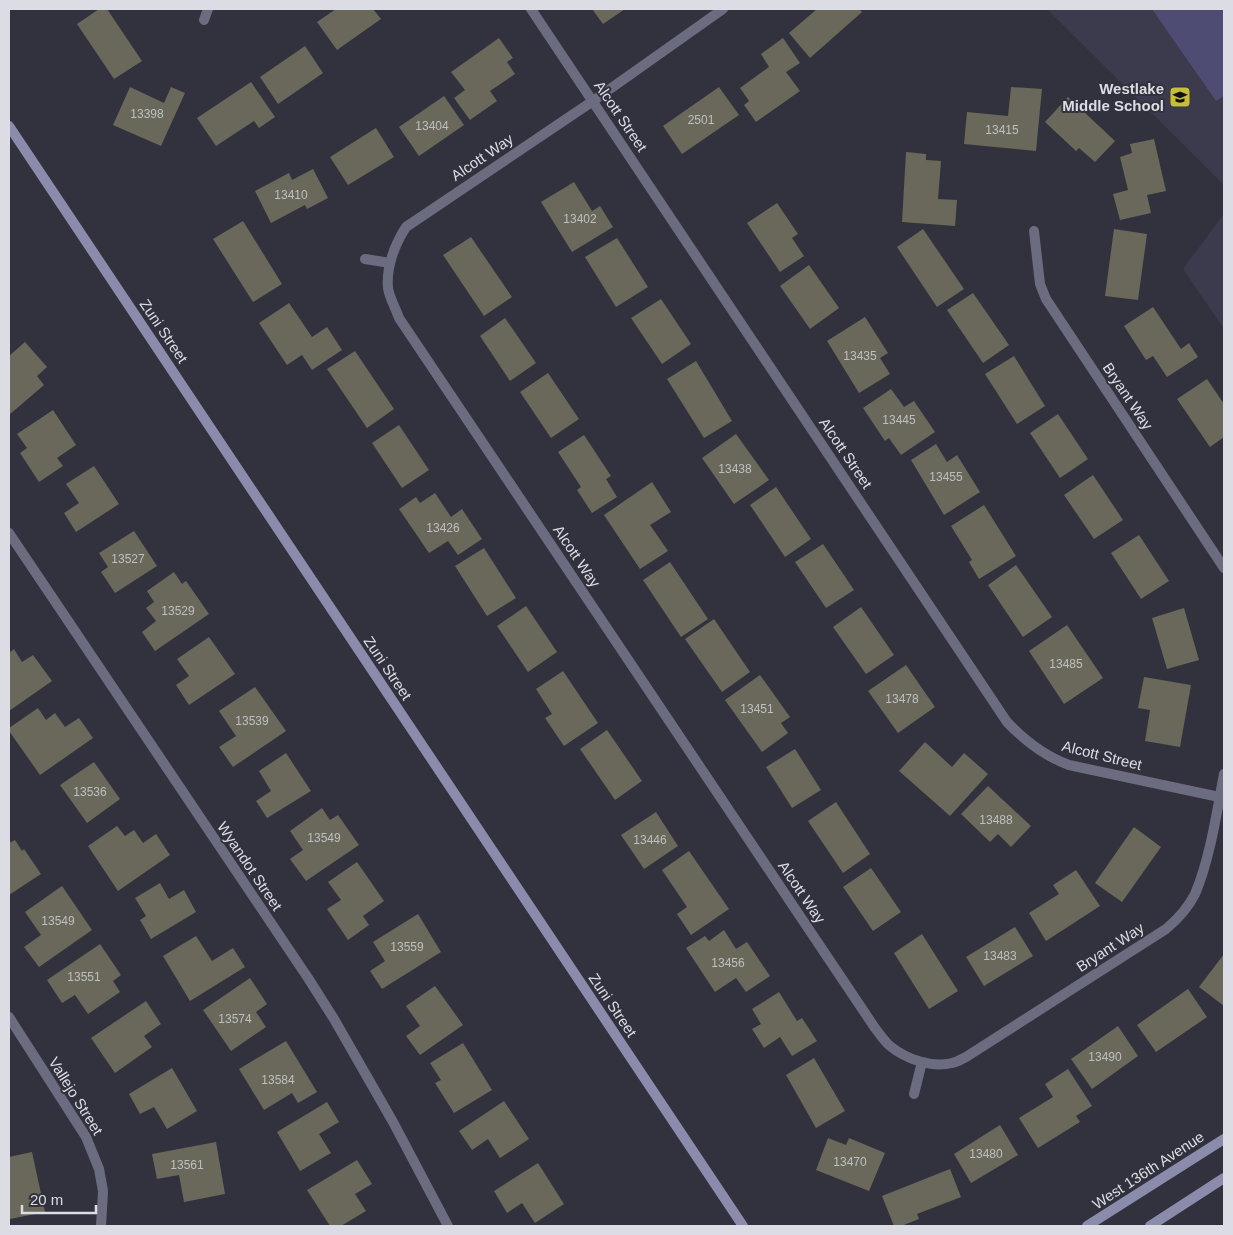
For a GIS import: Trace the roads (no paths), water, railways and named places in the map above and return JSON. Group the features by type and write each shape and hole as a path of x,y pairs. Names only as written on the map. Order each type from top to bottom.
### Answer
{"main road":[{"name":"Zuni Street","path":"9,126 743,1226"},
{"name":"West 136th Avenue","path":"1087,1226 1224,1138"},
{"path":"1150,1226 1224,1178"}],"street":[{"path":"204,20 208,9"},
{"name":"Alcott Street","path":"531,9 1007,722 1026,741 1055,760 1069,765 1222,797"},
{"name":"Alcott Way","path":"723,9 593,101 406,227 398,239 390,263 388,288 400,318 874,1028 889,1045 910,1058 922,1062"},
{"name":"Bryant Way","path":"1034,231 1040,284 1046,299 1224,568"},
{"path":"364,259 390,263"},
{"name":"Wyandot Street","path":"9,533 334,1019 393,1122 448,1226"},
{"name":"Bryant Way","path":"922,1062 954,1063 966,1057 1166,929 1178,919 1195,894 1208,853 1222,797 1224,774"},
{"name":"Vallejo Street","path":"9,1017 86,1136 99,1169 103,1191 101,1226"},
{"path":"914,1094 922,1062"}],"place":[{"name":"Westlake Middle School","path":"1180,97"}]}
